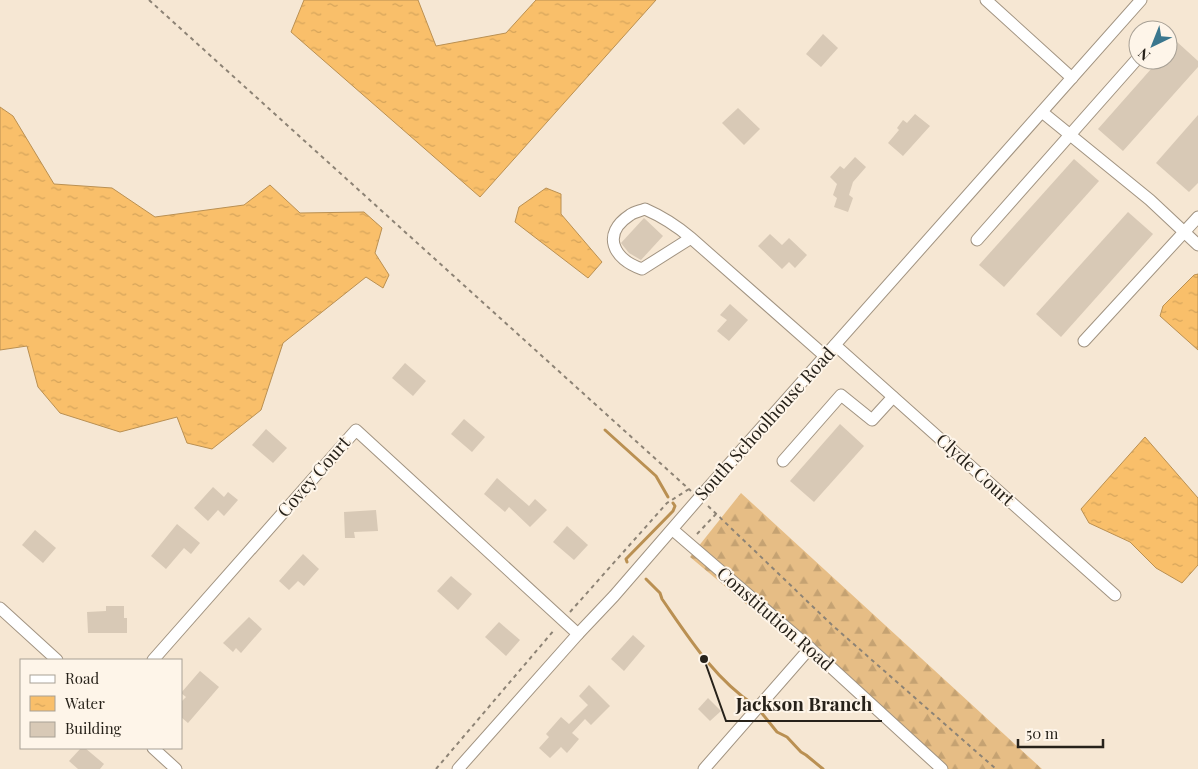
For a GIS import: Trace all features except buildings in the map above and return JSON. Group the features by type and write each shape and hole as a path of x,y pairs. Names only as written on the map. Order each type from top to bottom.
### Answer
{"street":[{"path":"986,0 1072,78"},
{"name":"South Schoolhouse Road","path":"458,769 1141,0"},
{"path":"977,240 1128,69"},
{"path":"1042,112 1150,200 1198,245"},
{"path":"690,238 642,269 629,264 614,249 613,238 619,225 630,214 645,209 656,214 681,230 825,356"},
{"path":"1084,341 1198,217"},
{"name":"Clyde Court","path":"835,345 1115,595"},
{"path":"782,461 841,395 872,420 893,397"},
{"name":"Covey Court","path":"154,659 356,430 578,634"},
{"name":"Constitution Road","path":"672,530 810,648 942,769"},
{"path":"0,608 56,659"},
{"path":"704,769 810,648"},
{"path":"154,749 176,769"}],"path":[{"path":"149,0 695,494"},
{"path":"708,505 832,625 996,769"},
{"path":"688,543 717,514"}],"green space":[{"path":"741,493 1042,769 936,769 855,695 690,557"}],"water":[{"path":"304,0 418,0 436,46 506,33 536,0 656,0 480,197 291,32"},
{"path":"0,107 13,116 54,184 112,188 155,217 244,205 270,185 300,213 364,212 382,228 375,253 389,275 383,288 366,277 283,343 261,410 212,449 187,443 177,417 120,432 60,413 38,387 27,346 0,350"},
{"path":"546,188 561,194 561,214 602,262 588,278 515,222 519,207"},
{"path":"1198,274 1198,350 1160,316 1163,306 1194,275"},
{"path":"1145,437 1198,498 1198,565 1182,583 1156,568 1130,542 1089,523 1081,509"}],"waterway":[{"path":"605,430 656,476 668,497"},
{"path":"627,562 626,559 673,511 675,506 673,503"},
{"path":"646,579 660,593 682,628 714,670 754,705"},
{"path":"760,711 777,732 787,737 801,752 823,769"}],"place":[{"name":"Jackson Branch","path":"704,659"}]}
